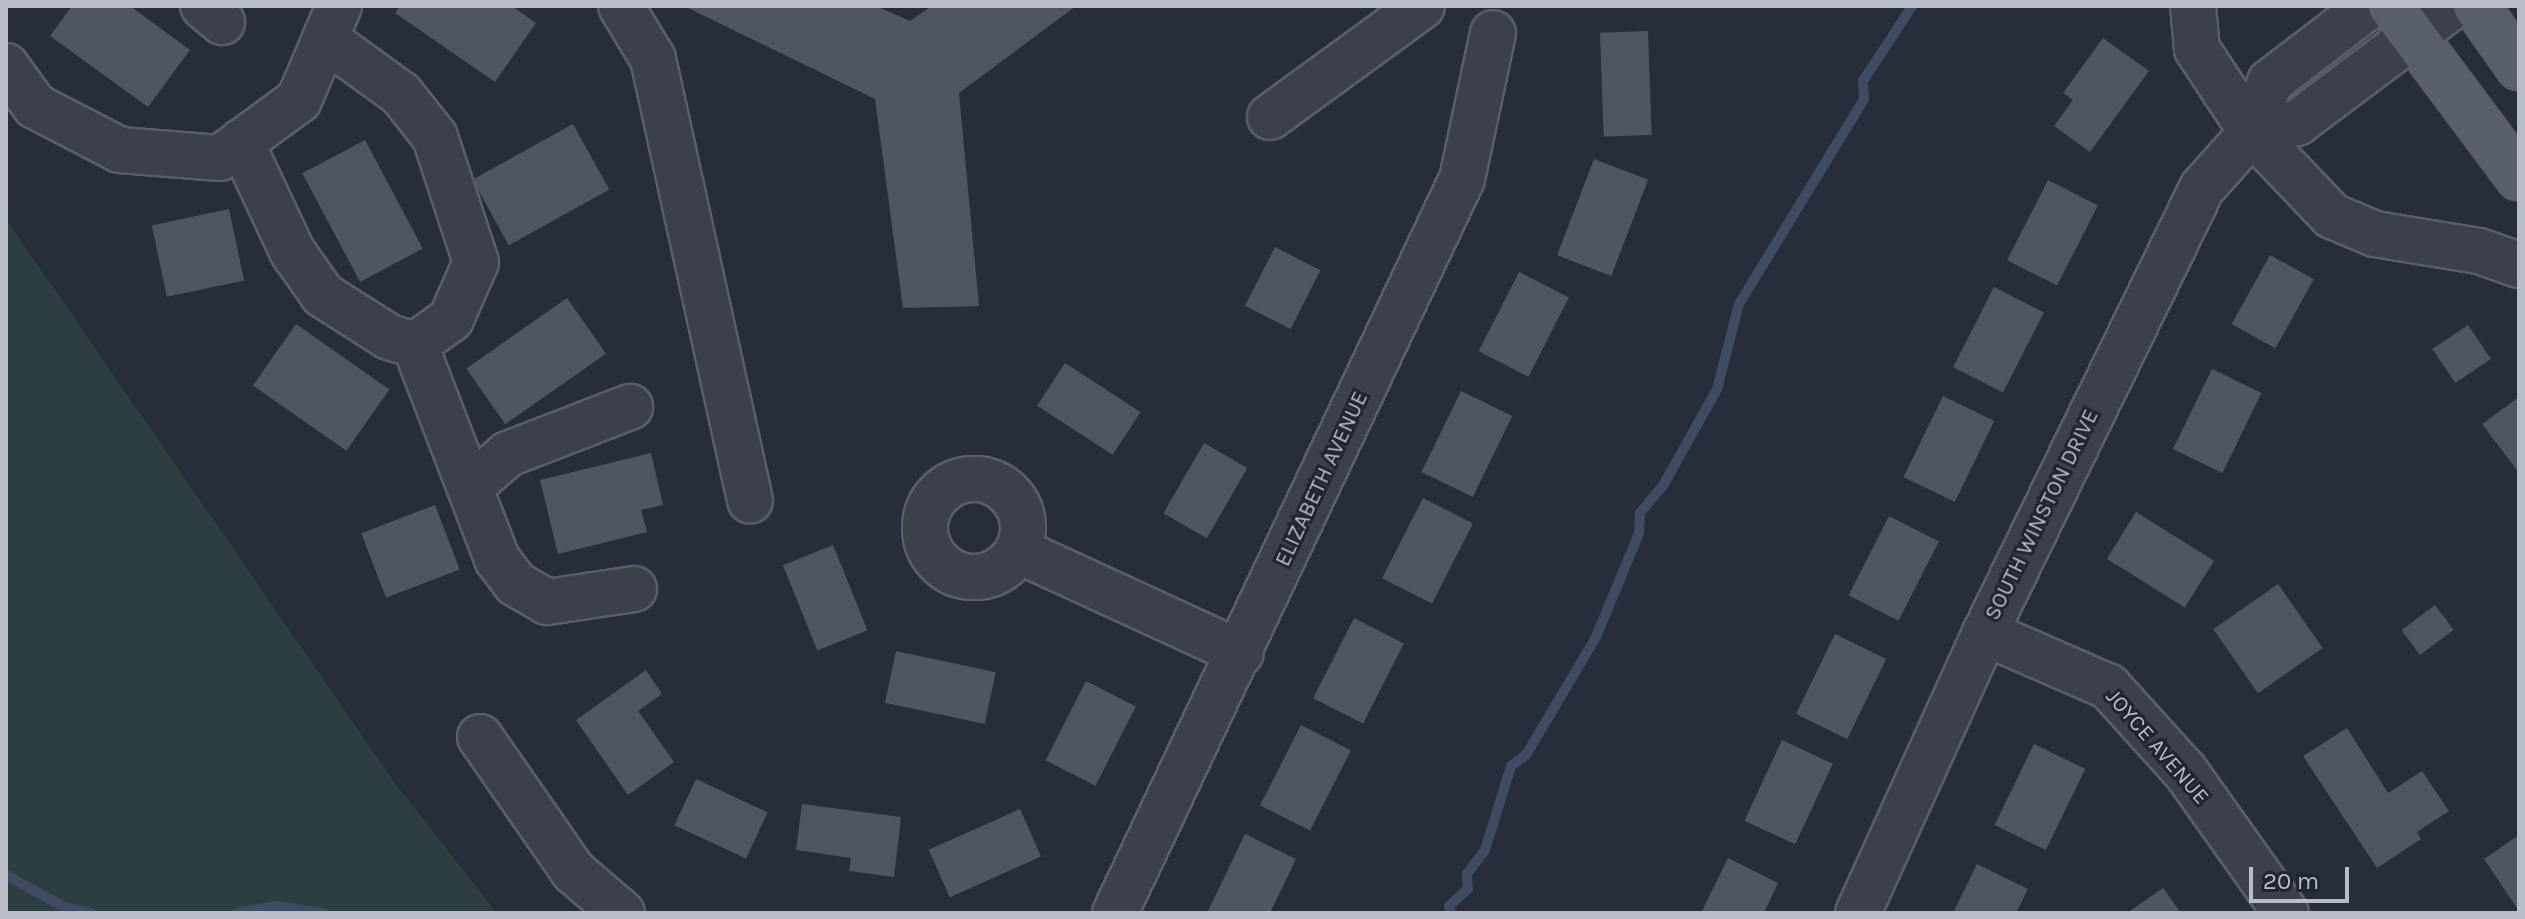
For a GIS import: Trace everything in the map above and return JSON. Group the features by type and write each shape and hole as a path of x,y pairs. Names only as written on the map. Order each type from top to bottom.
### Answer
{"main road":[{"path":"2476,6 2519,67"},
{"path":"2401,20 2519,178"}],"street":[{"path":"621,6 653,59 750,500"},
{"path":"1270,117 1422,6"},
{"path":"2193,6 2197,49 2252,132 2332,216 2375,234 2479,251 2519,265"},
{"name":"SOUTH WINSTON DRIVE","path":"1858,913 1985,633 2203,187 2252,132 2270,82 2369,6"},
{"path":"2252,132 2297,123 2401,20 2453,6"},
{"path":"6,66 35,106 120,150 220,158 299,100 332,22 401,94 435,137 476,262 451,319 415,345"},
{"name":"ELIZABETH AVENUE","path":"1115,913 1241,653 1462,179 1493,33"},
{"path":"241,142 292,251 323,295 389,337 415,345"},
{"path":"415,345 497,559 526,590 547,602 634,589"},
{"path":"470,487 508,454 630,407"},
{"path":"1019,551 1241,653"},
{"name":"JOYCE AVENUE","path":"1985,633 2109,687 2185,771 2286,913"},
{"path":"480,737 574,872 622,913"}],"shaded area":[{"path":"6,219 394,782 497,913 6,913"}],"building":[{"path":"72,6 130,6 190,50 148,107 50,36"},
{"path":"400,6 512,6 536,23 495,82 395,13"},
{"path":"684,6 876,6 910,21 932,6 1076,6 959,93 979,306 903,308 875,99"},
{"path":"1648,31 1652,135 1604,137 1600,33"},
{"path":"2103,38 2149,71 2090,152 2054,126 2073,100 2063,93"},
{"path":"573,124 609,190 509,245 472,180"},
{"path":"365,140 423,249 360,282 302,173"},
{"path":"1594,159 1648,180 1611,276 1557,255"},
{"path":"2048,180 2098,205 2057,286 2007,260"},
{"path":"229,209 244,280 167,297 152,225"},
{"path":"1275,247 1320,270 1290,329 1245,306"},
{"path":"2270,255 2314,279 2275,348 2232,324"},
{"path":"1519,272 1569,297 1528,377 1479,351"},
{"path":"1994,287 2044,312 2003,393 1953,367"},
{"path":"567,298 606,354 505,424 466,369"},
{"path":"296,324 389,389 346,451 253,385"},
{"path":"2468,325 2491,359 2455,383 2432,349"},
{"path":"1065,363 1140,412 1113,455 1037,406"},
{"path":"2212,369 2261,393 2222,473 2173,449"},
{"path":"1461,391 1512,416 1473,497 1422,472"},
{"path":"1943,396 1994,421 1955,502 1904,477"},
{"path":"2519,397 2519,473 2482,424"},
{"path":"1204,443 1247,468 1207,538 1164,513"},
{"path":"651,453 663,505 641,510 647,532 558,554 540,480"},
{"path":"1423,498 1473,523 1432,604 1382,578"},
{"path":"435,505 460,569 386,598 361,533"},
{"path":"2136,512 2214,561 2185,607 2107,559"},
{"path":"1889,516 1939,541 1898,621 1849,595"},
{"path":"833,545 867,630 817,651 783,565"},
{"path":"2278,584 2323,648 2258,693 2213,629"},
{"path":"2435,605 2454,630 2420,655 2401,630"},
{"path":"1354,618 1404,643 1363,724 1313,698"},
{"path":"1835,634 1886,659 1847,739 1796,714"},
{"path":"896,651 996,672 985,724 885,703"},
{"path":"646,670 662,694 638,711 674,762 628,795 576,720"},
{"path":"1086,681 1136,706 1095,786 1046,760"},
{"path":"1301,725 1351,750 1310,831 1260,805"},
{"path":"2347,728 2388,793 2422,771 2449,811 2417,832 2421,839 2377,868 2303,756"},
{"path":"1782,740 1833,764 1795,844 1744,821"},
{"path":"2034,744 2085,769 2046,850 1995,825"},
{"path":"696,779 768,812 746,859 674,825"},
{"path":"802,804 901,817 894,877 849,871 851,858 796,850"},
{"path":"1020,809 1041,857 950,897 929,850"},
{"path":"1245,834 1296,859 1270,913 1207,913"},
{"path":"2519,835 2519,906 2517,908 2484,859"},
{"path":"1728,858 1778,883 1764,913 1701,913"},
{"path":"1977,864 2028,889 2016,913 1953,913"},
{"path":"2163,888 2181,913 2127,913"}],"waterway":[{"path":"1451,913 1449,906 1468,889 1467,874 1485,850 1511,766 1526,755 1596,637 1639,533 1640,513 1664,484 1717,389 1739,304 1864,99 1863,81 1912,6"},
{"path":"6,875 64,907 91,913"},
{"path":"236,913 275,906 323,913"}]}
